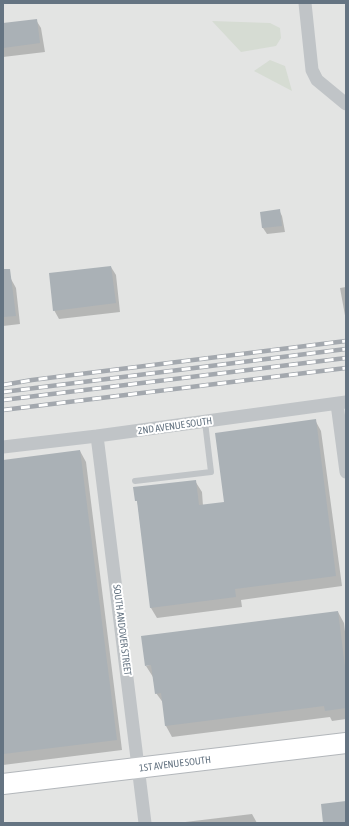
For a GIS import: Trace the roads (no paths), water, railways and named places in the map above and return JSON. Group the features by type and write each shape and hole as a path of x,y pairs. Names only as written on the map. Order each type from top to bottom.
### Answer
{"main road":[{"name":"1ST AVENUE SOUTH","path":"3,784 346,743"}],"street":[{"path":"305,3 312,70 317,80 346,104"},
{"path":"342,403 346,472"},
{"name":"2ND AVENUE SOUTH","path":"3,447 205,422 342,403"},
{"name":"SOUTH ANDOVER STREET","path":"97,436 145,823"}],"lane":[{"path":"135,481 212,472 205,422"}],"railway":[{"path":"3,385 32,380 346,341"},
{"path":"3,392 346,349"},
{"path":"3,400 346,358"},
{"path":"3,410 346,368"}]}
